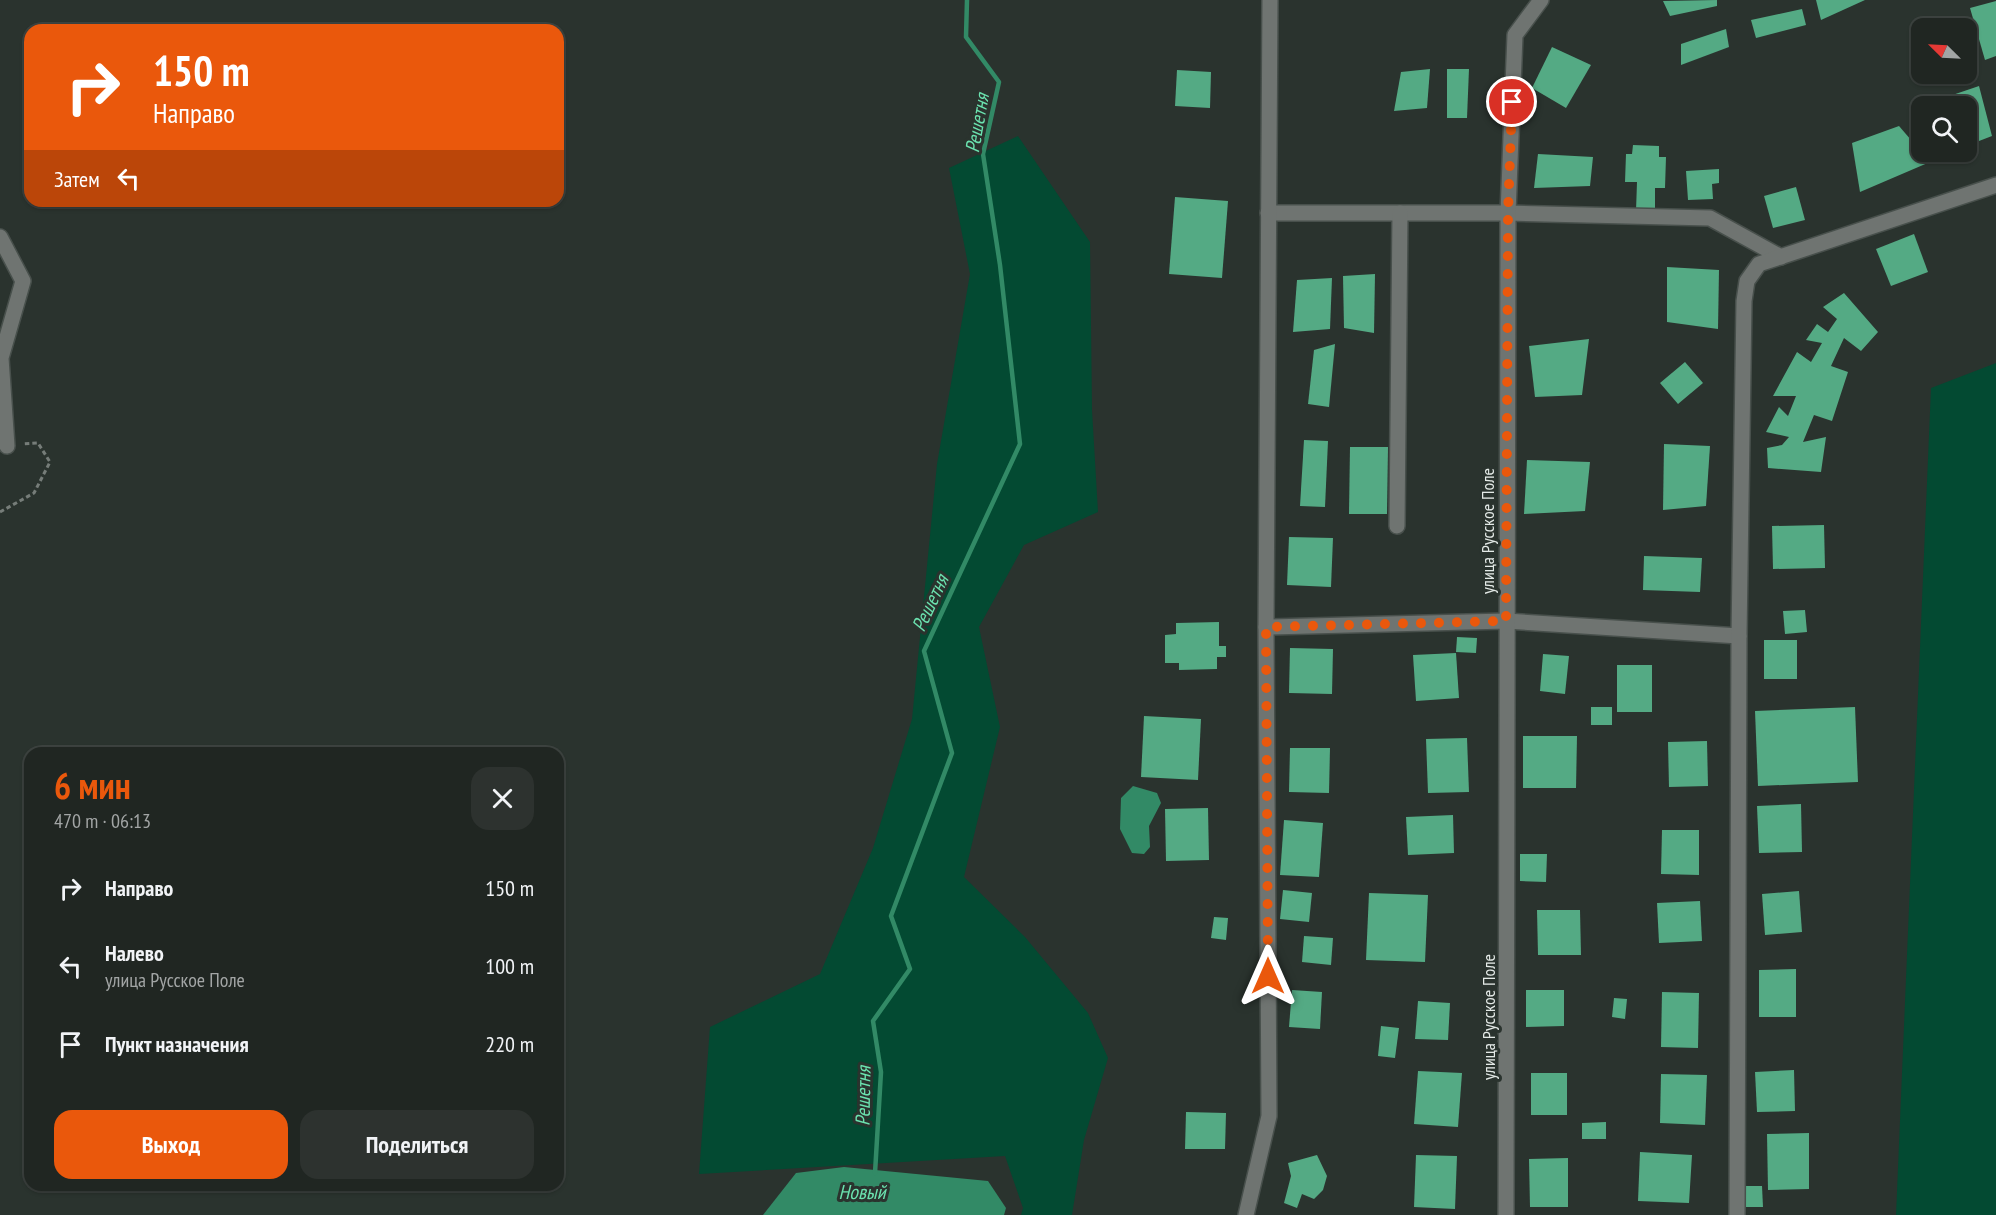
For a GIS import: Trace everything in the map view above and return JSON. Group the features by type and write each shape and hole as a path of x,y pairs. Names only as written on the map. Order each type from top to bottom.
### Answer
{"street":[{"path":"1246,1215 1269,1116 1266,627 1270,0"},
{"name":"улица Русское Поле","path":"1506,1215 1508,213 1515,35 1541,0"},
{"path":"1737,1215 1740,636 1744,301 1747,281 1760,264 1996,186"},
{"path":"1268,213 1508,213 1710,218 1781,257"},
{"path":"1397,526 1400,213"},
{"path":"0,237 23,281 1,358 7,446"},
{"path":"1266,627 1506,621 1740,636"}],"path":[{"path":"0,512 34,493 50,462 38,443 7,446"}],"shaded area":[{"path":"1018,136 1090,242 1092,410 1098,512 1024,545 979,627 1000,727 964,877 1025,937 1088,1013 1108,1058 1084,1140 1072,1215 1021,1215 1023,1208 1005,1156 699,1174 710,1027 820,974 873,848 912,719 937,464 970,274 949,168"},
{"path":"1996,363 1996,1215 1896,1215 1931,388"}],"water":[{"path":"1133,786 1157,793 1161,803 1149,826 1150,847 1144,854 1132,853 1120,829 1121,798"},
{"name":"Новый","path":"844,1167 988,1181 1006,1208 1004,1215 763,1215 796,1173"}],"building":[{"path":"1717,0 1717,6 1670,16 1663,1"},
{"path":"1816,0 1865,0 1821,20"},
{"path":"1996,1 1996,56 1985,60 1977,32 1977,18 1973,18 1970,8"},
{"path":"1802,9 1806,25 1756,38 1751,20"},
{"path":"1726,29 1729,47 1681,65 1681,44"},
{"path":"1552,47 1591,65 1566,108 1532,88"},
{"path":"1430,69 1427,108 1394,111 1401,72"},
{"path":"1447,69 1469,69 1467,118 1447,118"},
{"path":"1177,70 1211,72 1210,108 1175,106"},
{"path":"1979,86 1992,136 1977,142 1977,96 1950,96"},
{"path":"1899,126 1911,140 1911,162 1930,162 1860,192 1852,143"},
{"path":"1633,145 1659,146 1659,157 1666,157 1665,188 1655,188 1655,211 1636,211 1637,182 1625,182 1626,154 1632,154"},
{"path":"1538,154 1593,157 1590,186 1534,188"},
{"path":"1719,169 1719,183 1712,184 1713,199 1688,200 1686,171"},
{"path":"1796,187 1805,220 1773,228 1764,196"},
{"path":"1175,197 1228,201 1222,278 1169,274"},
{"path":"1914,234 1928,272 1891,286 1876,249"},
{"path":"1667,267 1719,270 1718,329 1667,322"},
{"path":"1375,274 1374,333 1344,328 1343,276"},
{"path":"1332,278 1330,329 1293,332 1297,280"},
{"path":"1844,293 1878,332 1861,351 1844,338 1831,366 1848,372 1832,421 1814,415 1803,442 1826,437 1821,472 1768,468 1767,448 1782,445 1789,437 1766,432 1779,407 1788,416 1796,396 1773,396 1797,352 1811,362 1822,343 1806,340 1817,324 1828,332 1837,319 1823,307"},
{"path":"1589,339 1582,395 1535,397 1529,346"},
{"path":"1335,344 1329,407 1308,404 1314,350"},
{"path":"1685,362 1703,383 1678,404 1660,383"},
{"path":"1304,440 1328,441 1325,507 1300,506"},
{"path":"1664,444 1710,446 1706,506 1663,510"},
{"path":"1350,447 1388,447 1387,514 1349,514"},
{"path":"1527,460 1590,462 1585,511 1524,514"},
{"path":"1824,525 1825,568 1773,569 1772,526"},
{"path":"1289,537 1333,538 1331,587 1287,585"},
{"path":"1644,556 1702,558 1700,592 1643,590"},
{"path":"1805,610 1807,632 1785,634 1783,611"},
{"path":"1219,622 1219,646 1226,646 1226,657 1217,657 1217,669 1179,670 1179,663 1165,663 1165,635 1176,634 1176,623"},
{"path":"1457,637 1477,638 1476,653 1456,652"},
{"path":"1764,640 1797,640 1797,679 1764,679"},
{"path":"1290,648 1333,649 1332,694 1289,693"},
{"path":"1456,653 1459,698 1416,701 1413,655"},
{"path":"1543,654 1569,656 1565,694 1540,691"},
{"path":"1617,665 1652,665 1652,712 1617,712"},
{"path":"1591,707 1612,707 1612,725 1591,725"},
{"path":"1855,707 1858,782 1758,786 1755,711"},
{"path":"1144,716 1201,719 1198,780 1141,777"},
{"path":"1523,736 1577,736 1576,788 1523,788"},
{"path":"1467,738 1469,792 1428,793 1426,739"},
{"path":"1707,741 1708,786 1669,787 1668,742"},
{"path":"1290,748 1330,748 1329,793 1289,792"},
{"path":"1801,804 1802,852 1759,853 1757,806"},
{"path":"1208,808 1209,860 1166,861 1165,809"},
{"path":"1453,815 1454,853 1408,855 1406,817"},
{"path":"1284,820 1323,823 1319,877 1280,875"},
{"path":"1662,830 1699,830 1699,875 1661,874"},
{"path":"1520,854 1547,854 1546,882 1520,881"},
{"path":"1283,890 1312,893 1309,922 1280,919"},
{"path":"1799,891 1802,932 1765,935 1762,894"},
{"path":"1369,893 1428,895 1425,962 1366,960"},
{"path":"1700,901 1702,941 1659,943 1657,903"},
{"path":"1537,910 1580,910 1581,955 1538,955"},
{"path":"1214,917 1228,918 1226,940 1211,938"},
{"path":"1304,936 1333,938 1331,965 1302,962"},
{"path":"1796,969 1796,1017 1759,1017 1759,970"},
{"path":"1292,990 1322,992 1320,1029 1289,1027"},
{"path":"1526,990 1564,990 1564,1026 1526,1027"},
{"path":"1662,992 1699,993 1698,1048 1661,1047"},
{"path":"1614,998 1627,999 1625,1019 1612,1017"},
{"path":"1418,1001 1450,1003 1448,1040 1415,1039"},
{"path":"1381,1026 1399,1028 1395,1058 1378,1056"},
{"path":"1794,1070 1795,1111 1757,1112 1755,1072"},
{"path":"1418,1071 1462,1073 1458,1127 1414,1124"},
{"path":"1531,1073 1567,1073 1567,1115 1531,1115"},
{"path":"1661,1074 1707,1075 1705,1125 1660,1123"},
{"path":"1186,1112 1226,1113 1225,1149 1185,1149"},
{"path":"1606,1122 1606,1139 1582,1139 1582,1123"},
{"path":"1809,1133 1809,1189 1768,1190 1767,1134"},
{"path":"1640,1152 1692,1155 1689,1203 1638,1201"},
{"path":"1317,1155 1327,1176 1323,1190 1314,1199 1302,1194 1297,1208 1284,1203 1291,1176 1288,1163"},
{"path":"1416,1155 1457,1156 1455,1209 1414,1207"},
{"path":"1568,1158 1568,1207 1530,1207 1529,1159"},
{"path":"1740,1186 1762,1186 1763,1207 1740,1207"}],"waterway":[{"name":"Решетня","path":"875,1173 881,1072 873,1021 910,969 891,916 952,753 924,651 1020,444 1000,265 983,154 999,82 966,37 967,0"}],"route":[{"path":"1268,976 1266,627 1506,621 1508,213 1512,102"}]}
